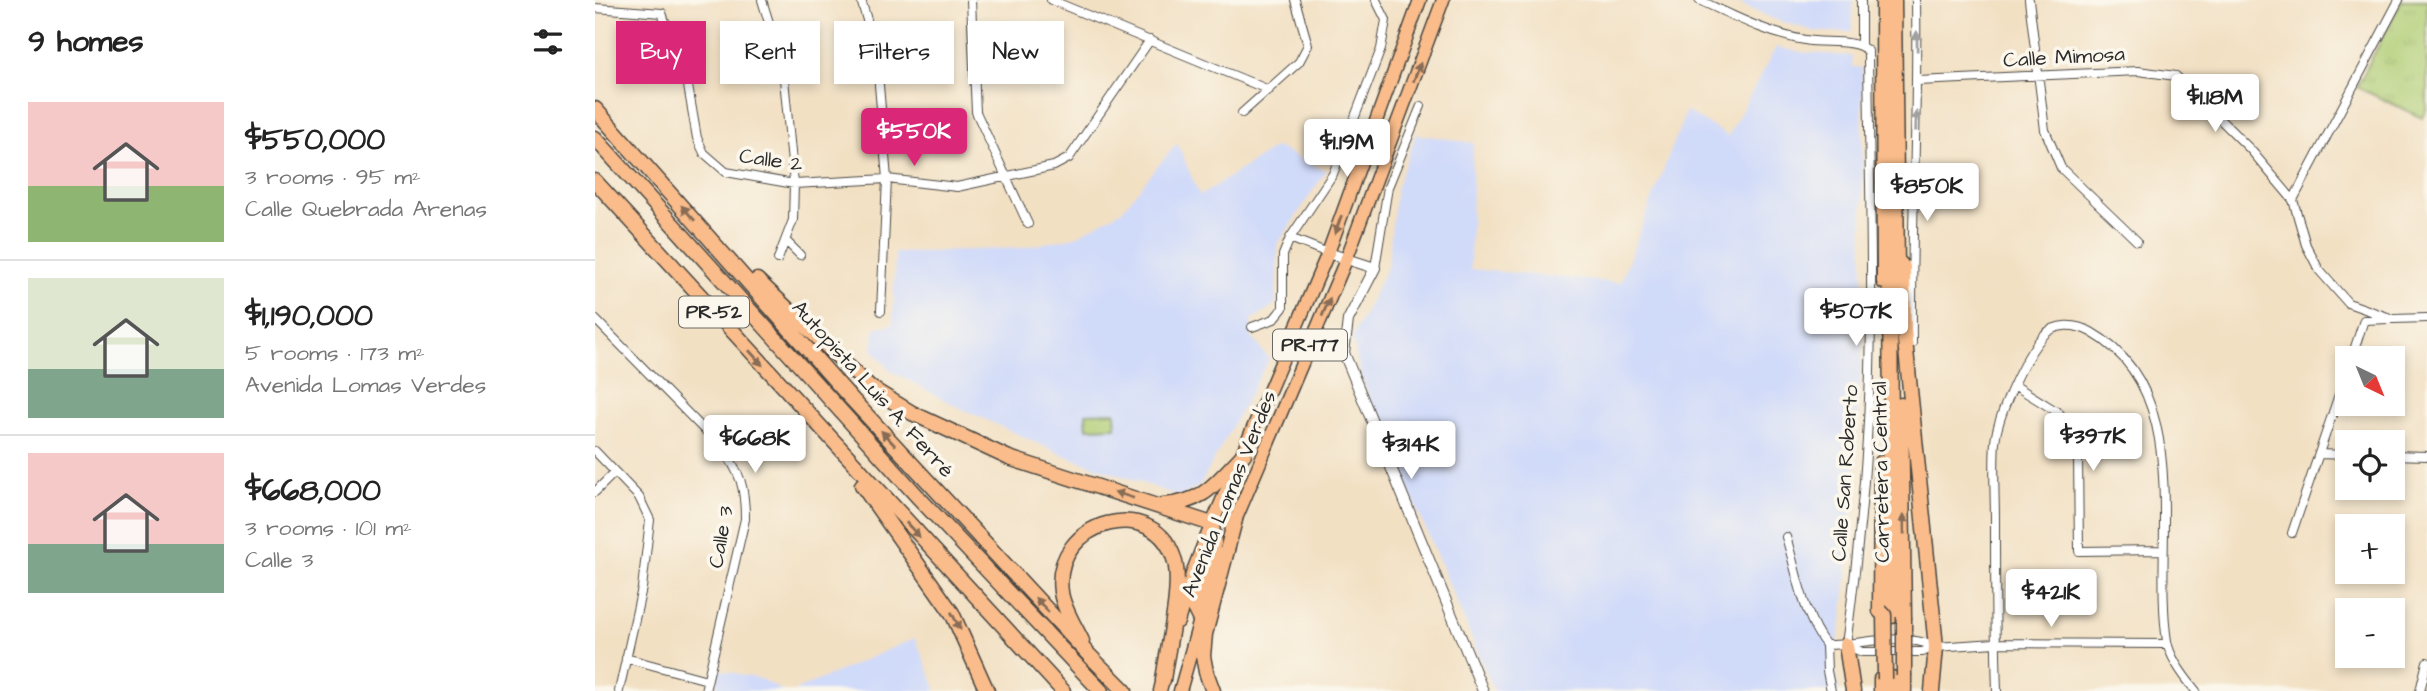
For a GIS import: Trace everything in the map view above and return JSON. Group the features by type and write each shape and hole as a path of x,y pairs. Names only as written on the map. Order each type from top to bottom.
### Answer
{"highway":[{"name":"Carretera Central","path":"1883,0 1884,327 1892,615 1889,683"},
{"name":"Carretera Central","path":"1889,683 1892,615 1905,540 1897,260 1894,0"},
{"name":"Autopista Luis A. Ferré","path":"595,109 848,395 1125,691"},
{"path":"595,138 919,498 1101,691"},
{"name":"PR-52","path":"595,181 1063,691"},
{"path":"719,247 778,298 871,388 890,401 1009,458 1212,524 1214,543 1193,606 1200,620"},
{"path":"1897,260 1903,267 1907,360 1936,647 1932,691"},
{"path":"834,443 952,613 987,691"},
{"path":"1154,506 1187,503 1198,498 1244,454"},
{"path":"1213,691 1203,656 1205,634 1235,520"},
{"path":"1089,655 1062,598 1062,564 1077,540 1098,526 1117,522 1140,524 1156,533 1168,546 1177,570 1161,685"},
{"path":"1846,645 1853,691"},
{"name":"Carretera Central","path":"1889,683 1904,691"}],"main road":[{"name":"Avenida Lomas Verdes","path":"1161,685 1193,571 1328,253 1420,0"},
{"name":"Avenida Lomas Verdes","path":"1180,691 1212,577 1346,260 1443,0"}],"street":[{"path":"762,0 783,68 794,184 793,220 778,259"},
{"path":"861,0 876,50 887,179 881,310"},
{"path":"971,0 976,112 1028,223"},
{"path":"1051,0 1269,90"},
{"path":"1242,113 1299,62 1307,45 1295,0"},
{"path":"1252,327 1275,319 1283,308 1283,255 1290,237 1333,174 1381,49 1386,20 1376,0"},
{"path":"1699,0 1782,35 1864,48"},
{"name":"Calle San Roberto","path":"1846,645 1860,533 1871,327 1861,0"},
{"path":"1907,360 1912,344 1911,270 1918,81 1916,0"},
{"path":"2029,0 2045,131 2061,168 2137,241"},
{"path":"2293,201 2399,0"},
{"name":"Calle 2","path":"595,8 662,13 688,86 697,138 704,153 726,172 794,184 887,179 957,187 1054,166 1069,158 1150,40"},
{"name":"Calle Mimosa","path":"1918,81 2138,71 2176,76 2250,149 2293,201 2306,245 2319,270 2348,303 2393,319 2427,318"},
{"path":"1420,106 1388,187 1375,268 1348,320 1344,353 1483,691"},
{"path":"1290,237 1346,260 1375,268"},
{"path":"786,241 800,255"},
{"path":"2348,303 2364,320 2393,319"},
{"name":"Calle 3","path":"595,319 722,447 737,469 745,492 745,519 705,691"},
{"path":"2355,346 2364,320"},
{"path":"1997,691 1995,440 2014,385 2044,335 2060,326 2079,326 2105,341 2129,366 2151,401 2163,457 2167,644 2184,677 2196,691"},
{"path":"2014,385 2059,413 2073,431 2078,455 2079,551 2163,551"},
{"path":"2291,533 2335,407"},
{"path":"595,451 639,497 650,520 642,588 618,691"},
{"path":"2319,454 2335,455"},
{"path":"2405,455 2427,456"},
{"path":"595,492 615,472"},
{"path":"1786,537 1811,618 1826,645 1831,691"},
{"path":"1826,645 1846,645 1862,652 1922,652 1936,647 1995,643 2167,644"},
{"path":"626,658 707,680"},
{"path":"2420,691 2427,662"}],"shaded area":[{"path":"1732,0 1853,0 1852,32 1817,32 1776,20"},
{"path":"1776,47 1799,52 1852,56 1852,67 1862,68 1863,338 1850,546 1842,621 1833,663 1839,691 1494,691 1361,376 1352,338 1388,265 1396,189 1416,134 1473,143 1470,269 1620,283 1686,111 1728,136"},
{"path":"1177,143 1200,196 1276,147 1326,171 1278,244 1276,304 1252,320 1251,336 1269,359 1200,485 1181,497 1061,454 962,409 892,372 872,349 875,328 893,324 895,253 1021,248 1075,237 1121,211"},
{"path":"915,638 937,691 794,691"},
{"path":"720,670 761,679 783,691 715,691"}],"green space":[{"path":"2402,0 2427,0 2427,108 2422,118 2357,87"},
{"path":"1115,412 1116,427 1087,428 1086,413"}]}
